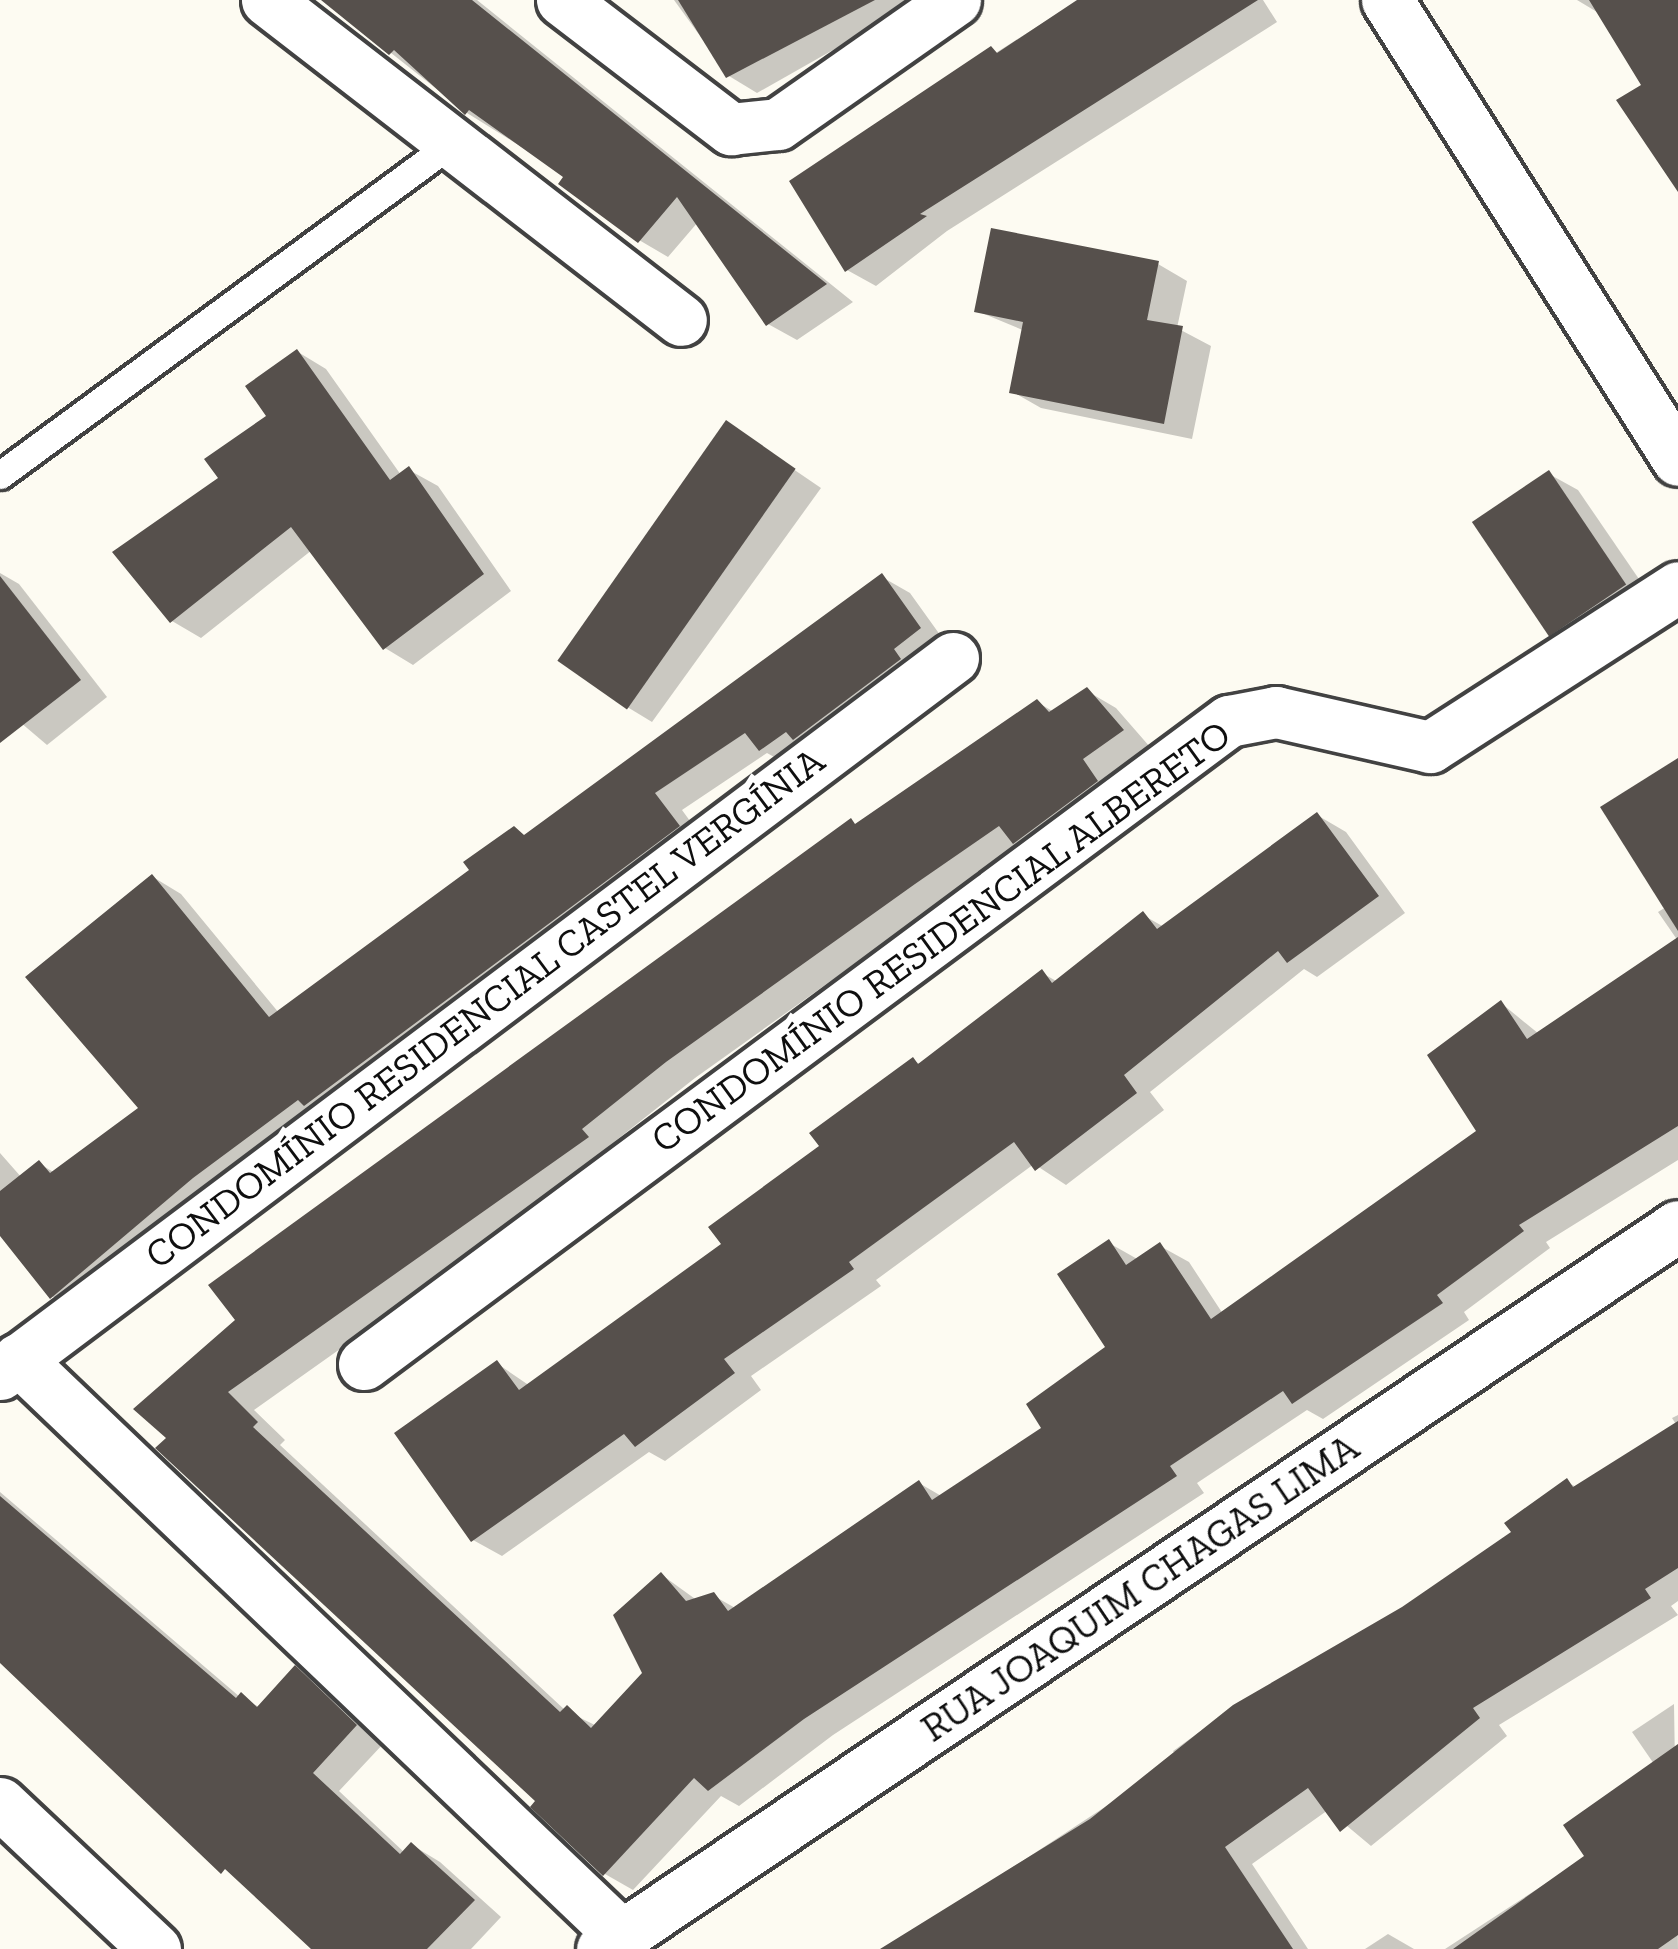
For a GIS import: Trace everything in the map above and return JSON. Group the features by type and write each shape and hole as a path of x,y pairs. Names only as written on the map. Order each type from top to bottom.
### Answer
{"street":[{"path":"267,0 682,320"},
{"path":"562,0 730,129 778,124 955,0"},
{"path":"1387,0 1678,460"},
{"name":"CONDOMÍNIO RESIDENCIAL ALBERETO","path":"364,1364 1229,721 1276,712 1430,747 1678,587"},
{"name":"CONDOMÍNIO RESIDENCIAL CASTEL VERGÍNIA","path":"612,1942 9,1367 953,658"},
{"name":"RUA JOAQUIM CHAGAS LIMA","path":"612,1942 1678,1226"},
{"path":"0,1804 155,1949"}],"lane":[{"path":"0,475 452,143"}],"building":[{"path":"321,0 472,0 827,284 766,326 677,197 638,243 558,184 563,177 469,110 465,115 394,50 389,55"},
{"path":"678,0 875,0 726,78"},
{"path":"1077,0 1258,0 920,214 927,216 845,272 789,181 991,46 997,53"},
{"path":"1589,0 1678,0 1678,192 1616,100 1641,85"},
{"path":"991,228 1159,261 1147,320 1183,326 1164,424 1009,393 1023,322 974,312"},
{"path":"297,349 390,480 409,466 484,574 383,650 291,527 170,623 112,552 218,478 204,459 266,416 245,386"},
{"path":"726,420 796,469 627,710 557,661"},
{"path":"1549,470 1626,584 1549,636 1472,522"},
{"path":"882,573 921,628 894,649 901,659 793,740 786,732 759,751 745,733 655,793 680,826 304,1106 298,1100 193,1178 50,1299 0,1236 0,1191 39,1160 50,1173 138,1108 25,977 152,874 269,1017 469,870 463,862 514,826 524,835"},
{"path":"0,576 81,680 0,743"},
{"path":"1087,687 1124,730 1083,759 1098,781 1013,844 999,826 915,884 666,1062 582,1129 589,1137 228,1392 258,1422 253,1427 560,1712 567,1705 591,1728 642,1673 613,1615 661,1572 686,1601 714,1592 728,1611 919,1480 932,1500 1041,1428 1026,1404 1105,1347 1057,1274 1109,1239 1126,1265 1160,1242 1211,1319 1476,1131 1427,1055 1501,1000 1527,1039 1678,937 1678,1126 1519,1225 1524,1231 1437,1295 1443,1303 1292,1404 1283,1391 1170,1466 1177,1476 804,1719 708,1791 694,1778 603,1876 530,1807 535,1801 155,1448 166,1438 133,1409 235,1320 208,1285 851,818 855,824 1037,699 1049,712"},
{"path":"1678,758 1678,931 1600,807"},
{"path":"1317,812 1379,896 1287,963 1278,951 1124,1075 1137,1093 1035,1171 1014,1142 849,1262 854,1269 724,1359 735,1373 635,1447 624,1434 471,1542 394,1433 497,1360 519,1390 721,1244 708,1227 819,1146 809,1133 913,1057 918,1064 1042,969 1052,983 1143,911 1157,929"},
{"path":"1678,1421 1678,1568 1645,1589 1651,1598 1473,1708 1480,1718 1340,1832 1308,1788 1225,1847 1293,1949 880,1949 1090,1819 1233,1705 1402,1607 1511,1532 1504,1523 1567,1478 1573,1487"},
{"path":"0,1496 236,1698 241,1692 257,1707 295,1665 357,1725 313,1773 400,1854 411,1842 475,1900 427,1949 311,1949 225,1869 221,1874 0,1663"},
{"path":"1678,1744 1678,1935 1658,1949 1453,1949 1584,1856 1563,1825"}]}
